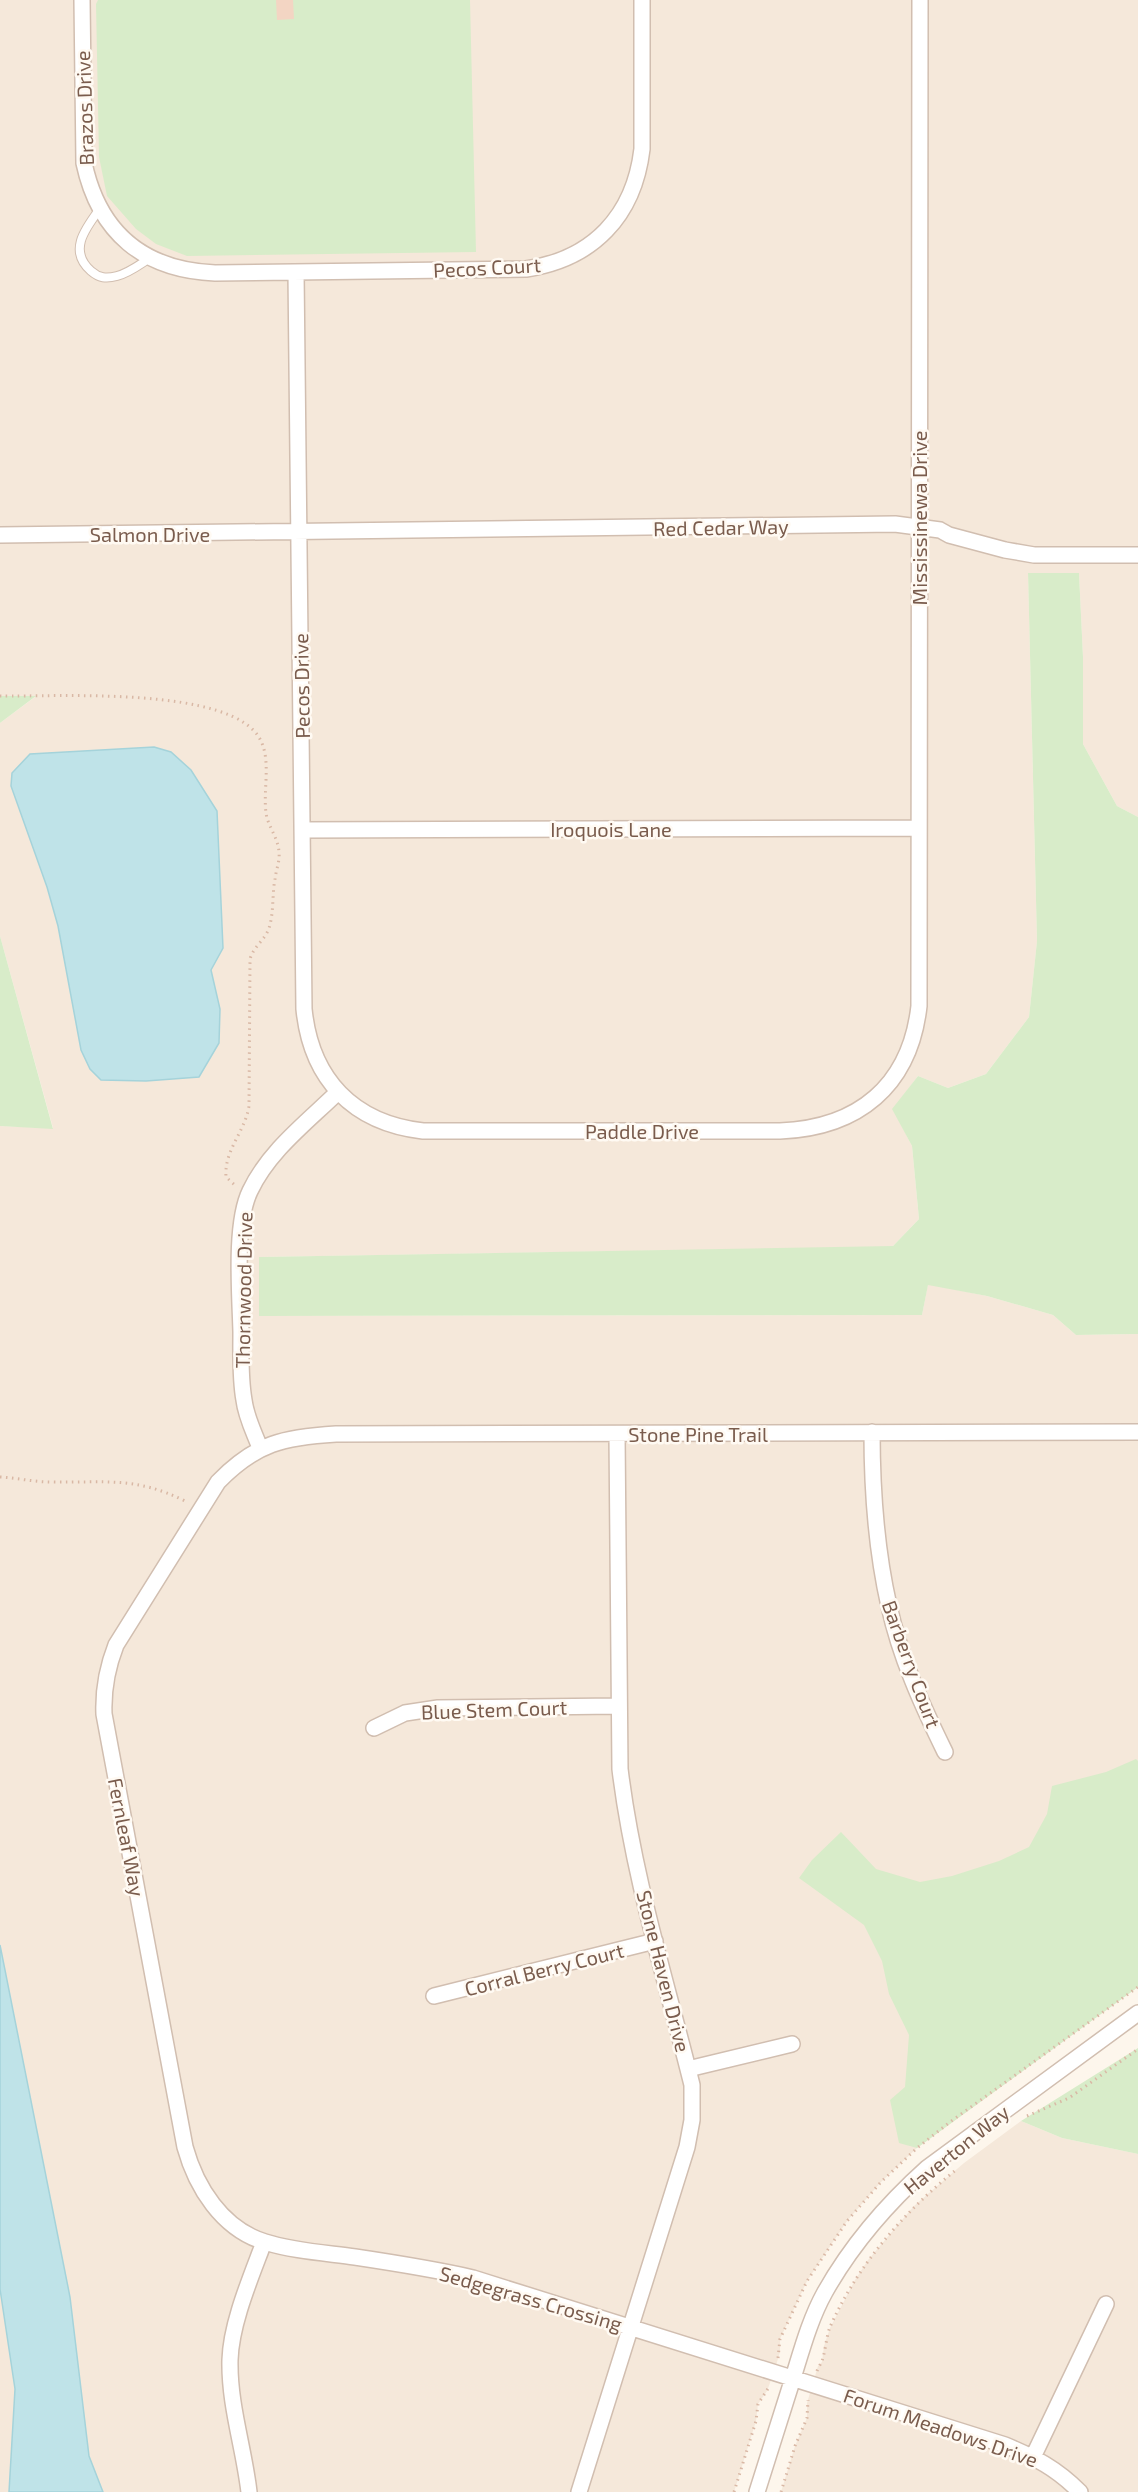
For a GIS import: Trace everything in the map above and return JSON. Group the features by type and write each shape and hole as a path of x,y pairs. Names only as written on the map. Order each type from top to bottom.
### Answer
{"street":[{"name":"Brazos Drive","path":"82,0 84,163 89,186 99,210 121,236 150,258 172,267 199,272 296,272"},
{"name":"Pecos Court","path":"296,272 526,269 560,261 594,242 607,231 625,208 633,193 640,169 642,0"},
{"name":"Mississinewa Drive","path":"914,1036 919,1006 920,0"},
{"name":"Pecos Drive","path":"296,272 306,1025 318,1063 338,1092"},
{"name":"Red Cedar Way","path":"300,532 895,524 919,526 1005,550 1034,555 1138,555"},
{"name":"Salmon Drive","path":"0,535 300,532"},
{"name":"Iroquois Lane","path":"302,830 919,828"},
{"name":"Paddle Drive","path":"338,1092 356,1107 382,1123 423,1131 805,1130 837,1121 865,1107 897,1072 914,1036"},
{"name":"Thornwood Drive","path":"260,1448 245,1406 241,1385 243,1211 249,1192 262,1168 274,1153 338,1092"},
{"name":"Barberry Court","path":"872,1432 875,1521 889,1608 910,1673 945,1752"},
{"name":"Stone Pine Trail","path":"260,1448 306,1436 336,1434 1138,1432"},
{"name":"Stone Haven Drive","path":"579,2492 690,2133 693,2097 625,1812 620,1769 617,1434"},
{"name":"Fernleaf Way","path":"260,1448 231,1468 218,1482 200,1510 116,1645 103,1699 106,1726 188,2157 198,2183 212,2205 235,2224 264,2242"},
{"name":"Blue Stem Court","path":"374,1728 405,1713 438,1708 618,1706"},
{"name":"Corral Berry Court","path":"434,1996 655,1941"},
{"name":"Haverton Way","path":"757,2492 805,2338 825,2293 862,2238 908,2185 962,2140 1138,2013"},
{"path":"688,2069 792,2044"},
{"name":"Sedgegrass Crossing","path":"264,2242 446,2271 793,2378"},
{"path":"249,2492 232,2387 230,2359 234,2332 264,2242"},
{"path":"1033,2457 1106,2304"},
{"name":"Forum Meadows Drive","path":"793,2378 1005,2445 1043,2461 1065,2477 1080,2492"}],"lane":[{"path":"99,210 80,242 80,254 84,266 94,274 106,278 119,276 150,258"}],"path":[{"path":"0,696 153,698 182,701 234,717 250,727 261,742 264,757 266,813 277,840 279,859 269,929 254,949 250,959 248,1115 227,1157 226,1166 228,1181 249,1192"},
{"path":"0,1477 50,1482 129,1482 167,1492 184,1500"},
{"path":"1021,2121 1069,2098 1138,2049"},
{"path":"781,2492 795,2446 807,2418 807,2403 818,2366 822,2362 830,2328 868,2260 914,2206 964,2163"}],"shaded area":[{"path":"0,0 1138,0 1138,817 1117,806 1083,744 1083,657 1079,573 1028,573 1037,941 1029,1017 986,1074 948,1088 918,1076 893,1109 912,1146 919,1219 892,1247 259,1257 259,1316 922,1315 928,1284 987,1296 1053,1315 1076,1335 1138,1334 1138,1987 917,2148 881,2182 847,2221 807,2281 780,2339 780,2352 774,2372 767,2391 758,2404 756,2421 734,2492 0,2492 0,1126 53,1128 0,936 0,723 35,697 0,696"},
{"path":"1021,2121 1062,2138 1138,2154 1138,2492 781,2492 795,2446 807,2418 807,2403 818,2366 822,2362 830,2328 855,2280 868,2260 914,2206 964,2163"}],"green space":[{"path":"98,0 470,0 476,252 187,256 156,244 136,229 107,196 99,157 96,4"},
{"path":"1028,573 1079,573 1083,657 1083,744 1117,806 1138,817 1138,1334 1076,1335 1053,1315 987,1296 928,1285 922,1315 259,1316 259,1257 893,1246 919,1219 912,1146 892,1109 918,1076 948,1088 986,1074 1029,1017 1037,941"},
{"path":"0,696 36,696 0,723"},
{"path":"0,936 53,1129 0,1126"},
{"path":"1136,1759 1138,1761 1138,1987 917,2148 899,2143 890,2100 905,2087 909,2035 889,1994 882,1961 864,1925 799,1878 812,1860 841,1832 876,1869 920,1882 952,1876 999,1861 1029,1847 1047,1814 1052,1786 1106,1772"},
{"path":"1138,2048 1138,2154 1062,2138 1021,2121"}],"water":[{"path":"154,747 171,752 191,770 217,811 223,948 211,970 220,1009 219,1043 199,1077 146,1081 101,1080 90,1069 81,1050 58,926 47,887 11,786 12,773 30,754"},
{"path":"0,1945 70,2297 89,2456 103,2492 9,2492 15,2389 0,2289"}],"building":[{"path":"276,0 293,0 294,19 277,20"}]}
